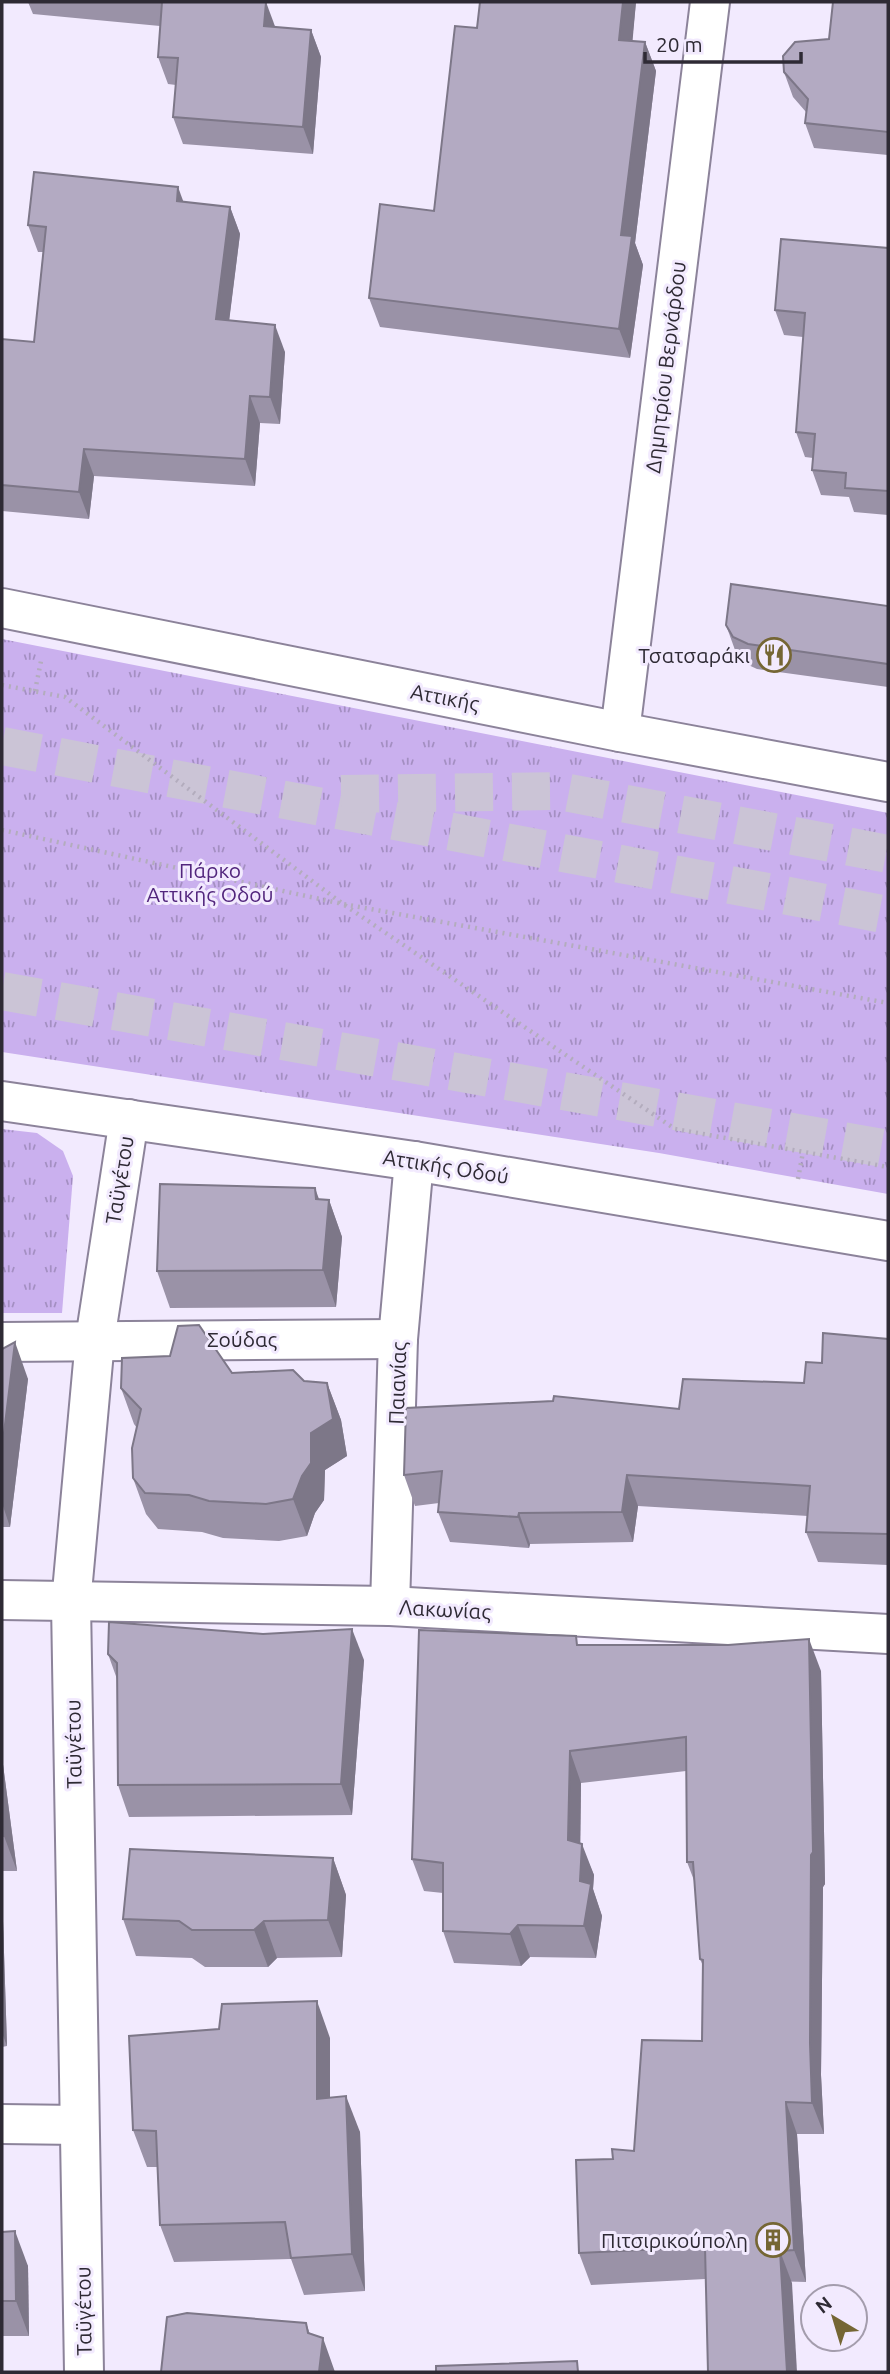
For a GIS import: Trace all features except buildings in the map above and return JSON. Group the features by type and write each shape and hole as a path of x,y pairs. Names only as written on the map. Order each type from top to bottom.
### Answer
{"street":[{"name":"Δημητρίου Βερνάρδου","path":"620,732 710,2"},
{"name":"Αττικής","path":"2,608 620,732 888,782"},
{"name":"Αττικής Οδού","path":"2,1101 414,1161 888,1241"},
{"name":"Ταϋγέτου","path":"83,2372 71,1603 95,1340 129,1119"},
{"name":"Παιανίας","path":"390,1606 398,1339 414,1161"},
{"name":"Σούδας","path":"2,1342 398,1339"},
{"name":"Λακωνίας","path":"2,1600 390,1606 888,1634"},
{"path":"2,2124 79,2125"}],"path":[{"path":"2,685 65,697 343,904 675,1129 888,1167"},
{"path":"2,831 343,904 888,1003"}],"green space":[{"name":"Πάρκο Αττικής Οδού","path":"2,639 888,813 888,1194 659,1153 2,1052"},
{"path":"2,1129 37,1133 63,1151 73,1176 62,1313 2,1313"}],"tunnel":[{"path":"2,746 888,915"},
{"path":"341,794 559,791 888,854"},
{"path":"2,991 888,1149"}],"place":[{"name":"Τσατσαράκι","path":"774,655"},
{"name":"Πιτσιρικούπολη","path":"773,2240"}]}
